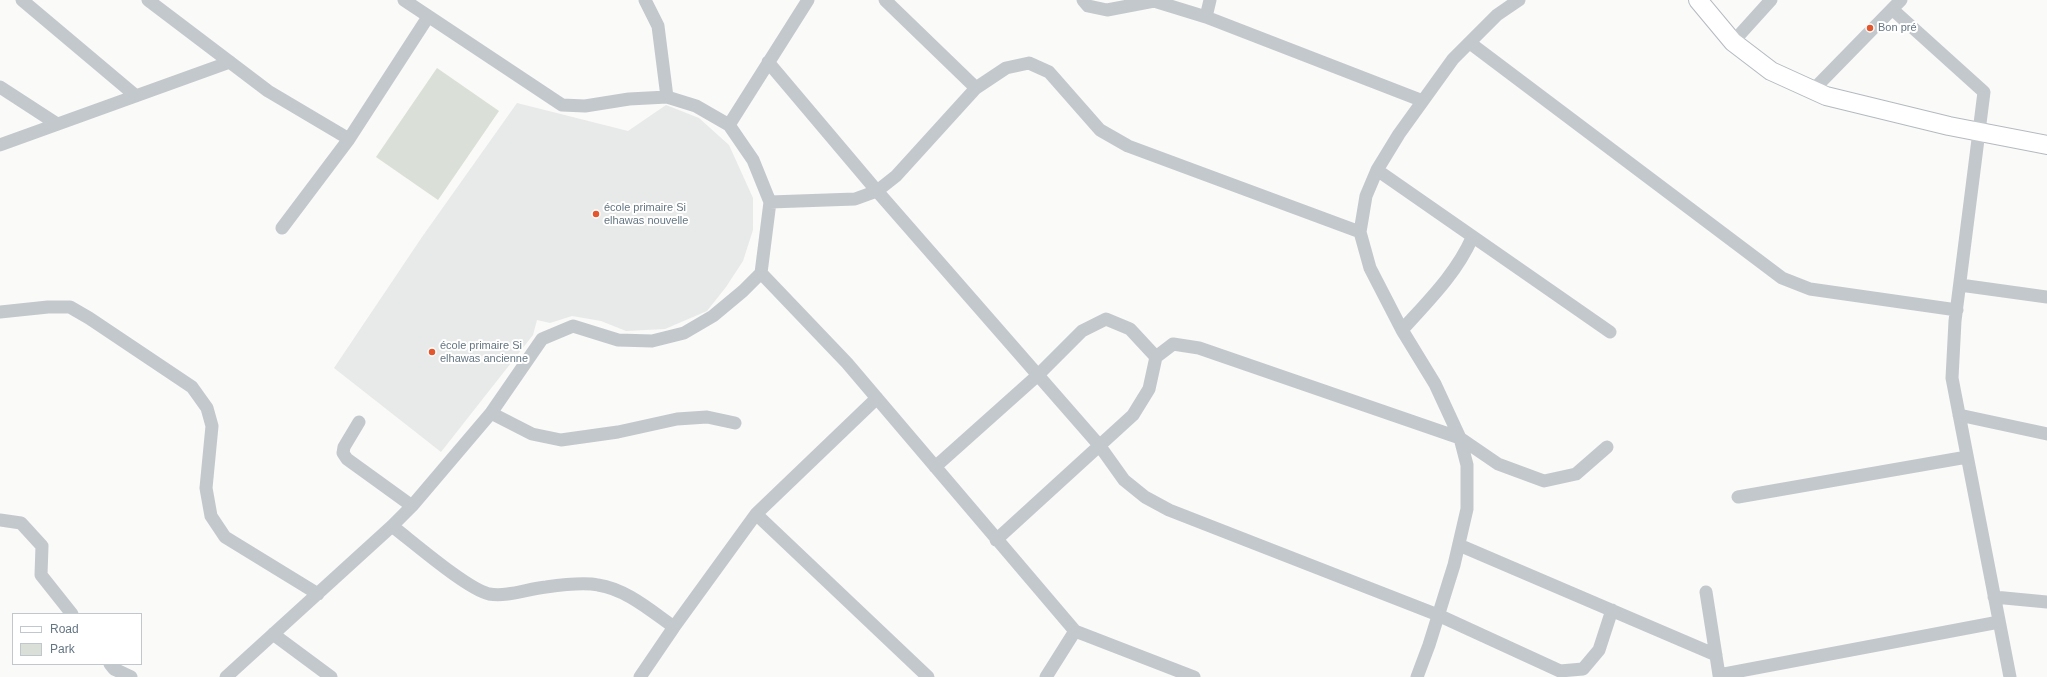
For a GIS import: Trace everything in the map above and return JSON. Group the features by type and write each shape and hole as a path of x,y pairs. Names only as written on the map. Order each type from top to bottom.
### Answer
{"street":[{"path":"22,0 136,96"},
{"path":"148,0 268,91 349,138"},
{"path":"226,677 412,506 491,413 542,339 573,326 618,340 652,341 684,333 712,316 743,291 761,273 770,202 753,160 729,125 696,106 667,97 630,99 585,106 562,105 404,0"},
{"path":"646,0 658,26 667,97"},
{"path":"729,125 808,0"},
{"path":"885,0 976,88"},
{"path":"1083,0 1088,6 1107,10 1154,1 1206,17 1423,101"},
{"path":"1206,17 1210,0"},
{"path":"1417,677 1438,615 1459,545 1467,509 1467,465 1460,438 1435,384 1402,330 1370,268 1360,232 1366,196 1377,170 1423,101 1453,59 1497,15 1519,0"},
{"path":"1698,0 1734,42 1771,71 1826,96 1949,126 2047,145"},
{"path":"1734,42 1771,0"},
{"path":"1813,90 1896,4 1984,92 1957,310 1952,378 2010,677"},
{"path":"282,228 349,138 428,17"},
{"path":"1470,42 1782,278 1810,288 1957,310"},
{"path":"0,145 230,62"},
{"path":"768,62 877,191 1099,445 1124,480 1145,497 1169,510 1438,615 1560,671 1583,670 1599,650 1612,610"},
{"path":"770,202 855,199 877,191 896,176 976,88 1006,68 1029,63 1049,72 1100,130 1128,146 1360,232"},
{"path":"0,87 57,124"},
{"path":"1377,170 1472,238 1610,332"},
{"path":"1402,330 1463,259 1472,238"},
{"path":"761,273 847,363 1075,632 1194,677"},
{"path":"1960,285 2047,297"},
{"path":"0,312 48,307 70,307 89,318 192,387 207,408 212,426 206,488 210,516 225,537 318,594"},
{"path":"935,467 1038,375 1082,331 1106,319 1130,329 1156,357"},
{"path":"996,540 1133,415 1149,388 1156,357 1173,344 1199,348 1460,438 1498,464 1544,481 1576,474 1607,447"},
{"path":"640,677 674,627 756,514 877,398"},
{"path":"491,413 532,434 561,440 618,432 677,419 707,417 735,423"},
{"path":"1958,415 2047,434"},
{"path":"359,422 344,447 344,454 347,459 412,506"},
{"path":"1738,497 1967,457"},
{"path":"756,514 928,677"},
{"path":"0,520 21,523 42,546 41,575 71,613"},
{"path":"392,526 472,587 489,594 508,594 545,587 597,584 616,589 634,599 674,627"},
{"path":"1459,545 1716,655"},
{"path":"1706,592 1719,675 1999,622"},
{"path":"1994,597 2047,602"},
{"path":"1046,677 1075,632"},
{"path":"273,634 331,677"},
{"path":"111,665 114,669 131,677"}],"shaded area":[{"name":"école primaire Si elhawas nouvelle","path":"517,103 628,131 666,105 699,118 729,145 753,198 753,230 743,261 726,287 707,311 665,329 626,331 601,321 572,316 550,323 537,320 533,335 441,452 334,368 422,237"}],"green space":[{"path":"437,68 499,111 438,200 376,157"}],"place":[{"name":"Bon pré","path":"1870,28"},
{"name":"école primaire Si elhawas nouvelle","path":"596,214"},
{"name":"école primaire Si elhawas ancienne","path":"432,352"}]}
